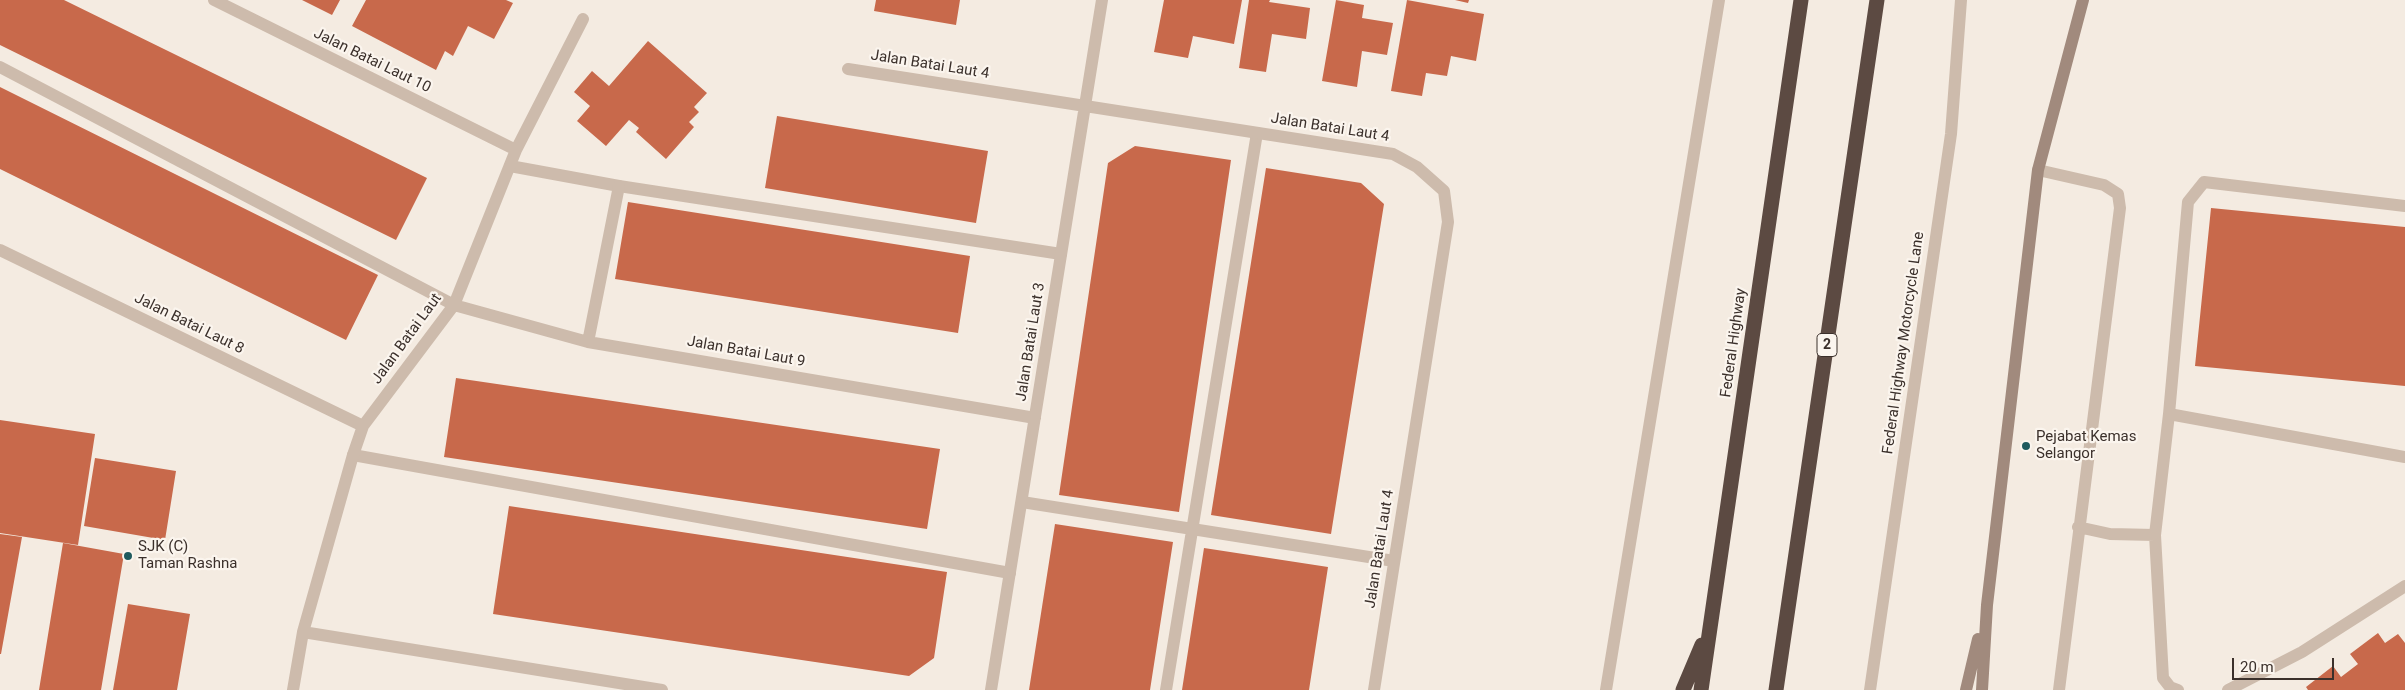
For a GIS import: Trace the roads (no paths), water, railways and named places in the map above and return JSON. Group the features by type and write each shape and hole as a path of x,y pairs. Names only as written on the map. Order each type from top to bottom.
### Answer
{"highway":[{"name":"Federal Highway","path":"1701,690 1802,0"},
{"name":"2","path":"1776,690 1877,0"},
{"path":"1683,690 1711,625"}],"street":[{"name":"Jalan Batai Laut 10","path":"214,0 516,150"},
{"name":"Jalan Batai Laut 3","path":"991,690 1102,0"},
{"path":"1606,690 1719,0"},
{"name":"Federal Highway Motorcycle Lane","path":"1870,690 1951,134 1961,0"},
{"path":"1982,690 1987,605 2038,170 2083,0"},
{"name":"Jalan Batai Laut","path":"293,690 303,632 363,426 454,305 516,150 583,19"},
{"name":"Jalan Batai Laut 9","path":"0,66 454,305 588,342 1035,418"},
{"name":"Jalan Batai Laut 4","path":"848,69 1393,154 1417,167 1444,191 1448,222 1374,690"},
{"path":"1166,690 1256,133"},
{"path":"510,166 619,186 1062,254"},
{"path":"2038,170 2104,185 2118,194 2120,208 2078,527 2059,690"},
{"path":"2178,690 2170,687 2163,678 2155,535 2169,414 2188,202 2204,182 2405,206"},
{"path":"588,342 619,186"},
{"name":"Jalan Batai Laut 8","path":"0,250 363,426"},
{"path":"2169,414 2405,457"},
{"path":"353,456 1010,573"},
{"path":"1022,502 1394,561"},
{"path":"2078,527 2110,534 2155,535"},
{"path":"2228,690 2302,652 2405,586"},
{"path":"1966,690 1987,605"},
{"path":"303,632 626,687 662,690"}],"place":[{"name":"Pejabat Kemas Selangor","path":"2026,446"},
{"name":"SJK (C) Taman Rashna","path":"128,556"}]}
